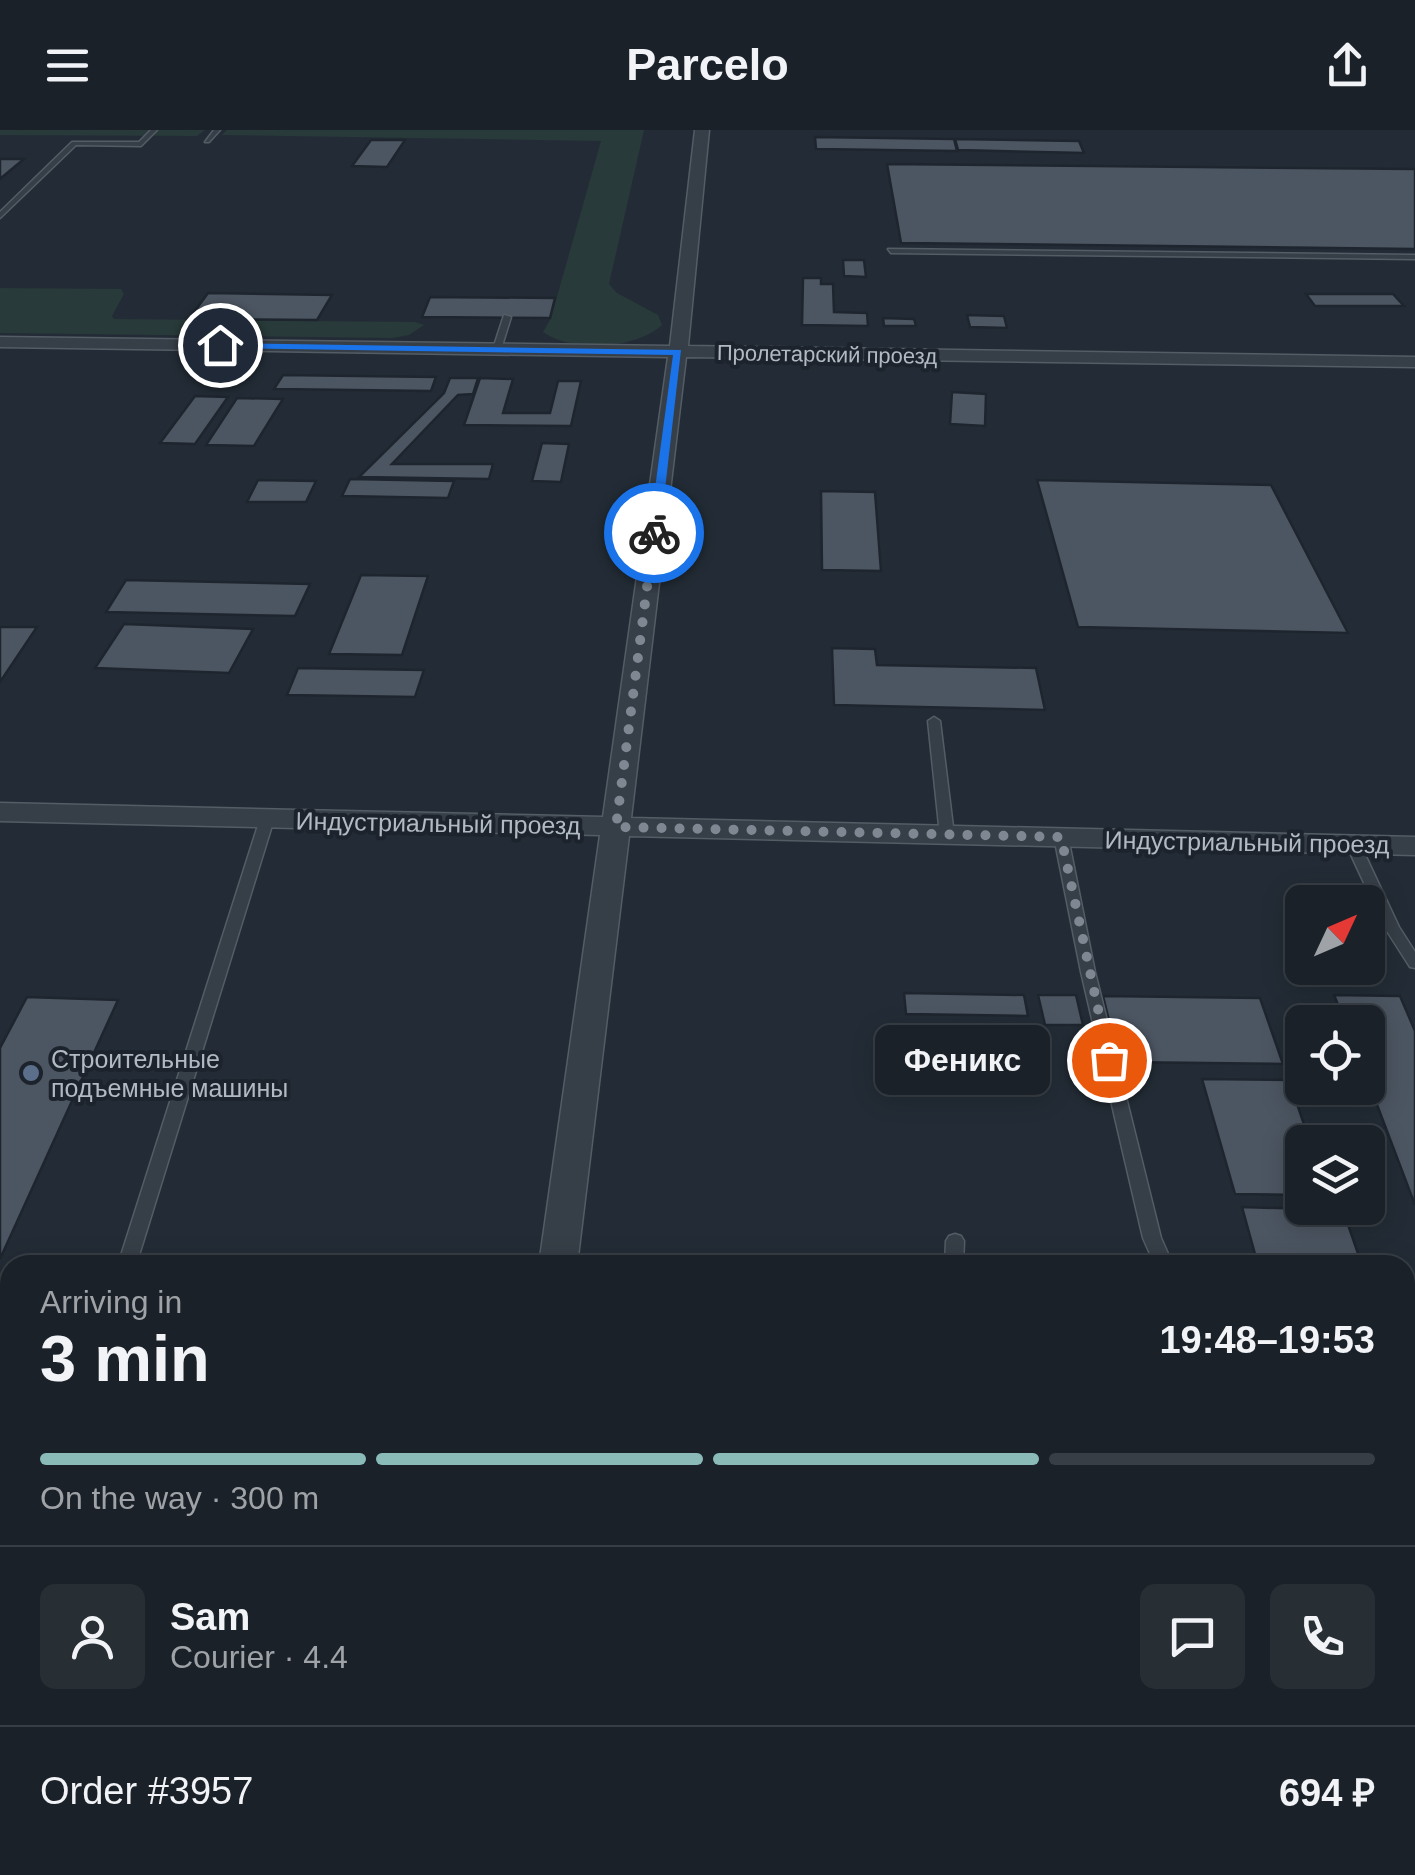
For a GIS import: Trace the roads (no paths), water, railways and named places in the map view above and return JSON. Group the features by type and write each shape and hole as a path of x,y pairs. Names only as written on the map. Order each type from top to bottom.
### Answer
{"street":[{"path":"559,1255 678,352 702,130"},
{"name":"Пролетарский проезд","path":"0,342 1415,362"},
{"name":"Индустриальный проезд","path":"0,812 1415,846"}],"lane":[{"path":"0,216 74,143 142,144 154,130"},
{"path":"206,140 217,130"},
{"path":"890,251 1415,257"},
{"path":"497,349 507,317"},
{"path":"934,721 947,834"},
{"path":"130,1255 266,819"},
{"path":"1061,837 1092,989 1152,1238 1160,1255"},
{"path":"1353,844 1392,928 1415,962"},
{"path":"954,1255 955,1241"}],"place":[{"name":"Феникс","path":"1109,1060"},
{"name":"Строительные подъемные машины","path":"31,1073"}]}
